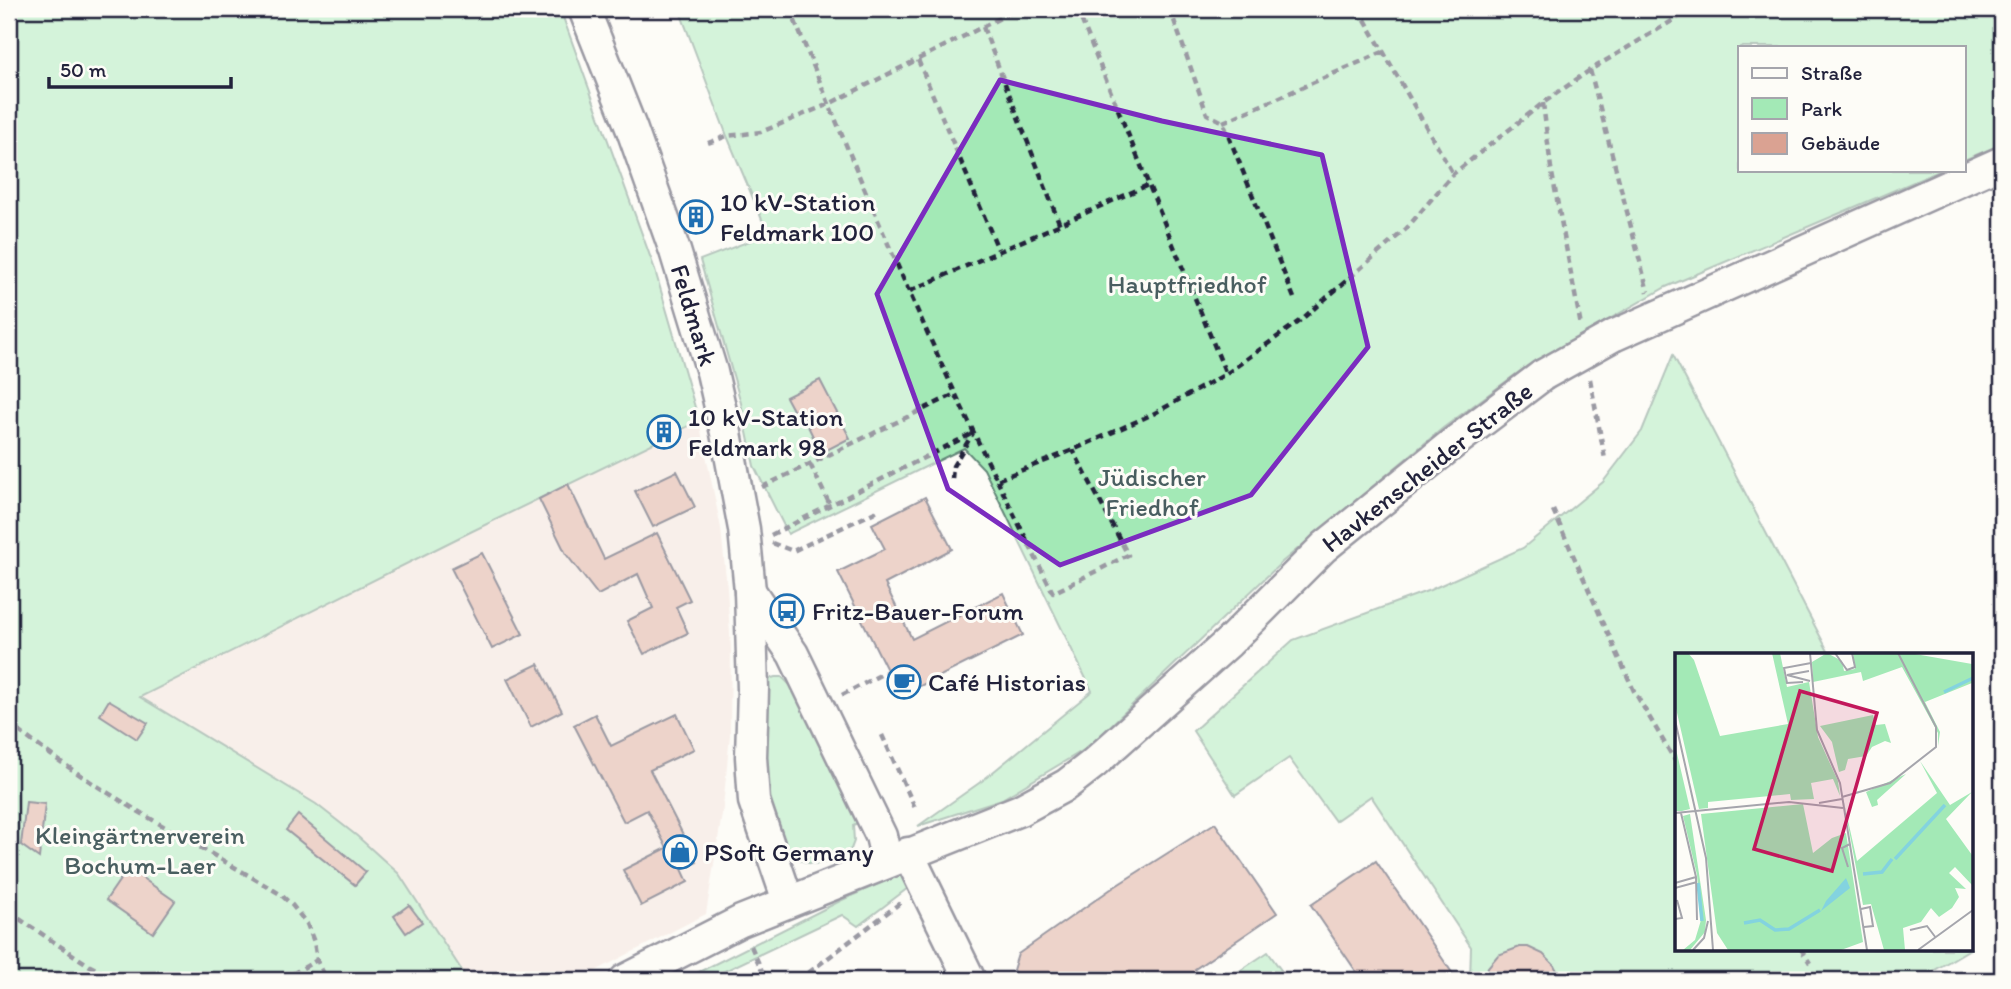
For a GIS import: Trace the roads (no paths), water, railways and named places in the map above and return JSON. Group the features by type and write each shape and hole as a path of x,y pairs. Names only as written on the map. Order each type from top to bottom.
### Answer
{"street":[{"name":"Feldmark","path":"584,9 632,130 712,372 744,529 750,591 753,689 751,757 754,801 788,901"},
{"name":"Havkenscheider Straße","path":"625,980 741,921 1020,810 1066,785 1229,642 1324,547 1543,375 1613,336 2002,162"},
{"name":"Feldmark","path":"750,591 793,654 881,836 898,857"},
{"path":"898,857 924,885 970,980"}],"place":[{"name":"10 kV-Station Feldmark 100","path":"696,217"},
{"name":"10 kV-Station Feldmark 98","path":"664,432"},
{"name":"Fritz-Bauer-Forum","path":"787,611"},
{"name":"Café Historias","path":"904,682"},
{"name":"PSoft Germany","path":"680,852"}],"park label":[{"name":"Hauptfriedhof","path":"1187,284"},
{"name":"Jüdischer Friedhof","path":"1152,492"},
{"name":"Kleingärtnerverein Bochum-Laer","path":"140,850"}]}
